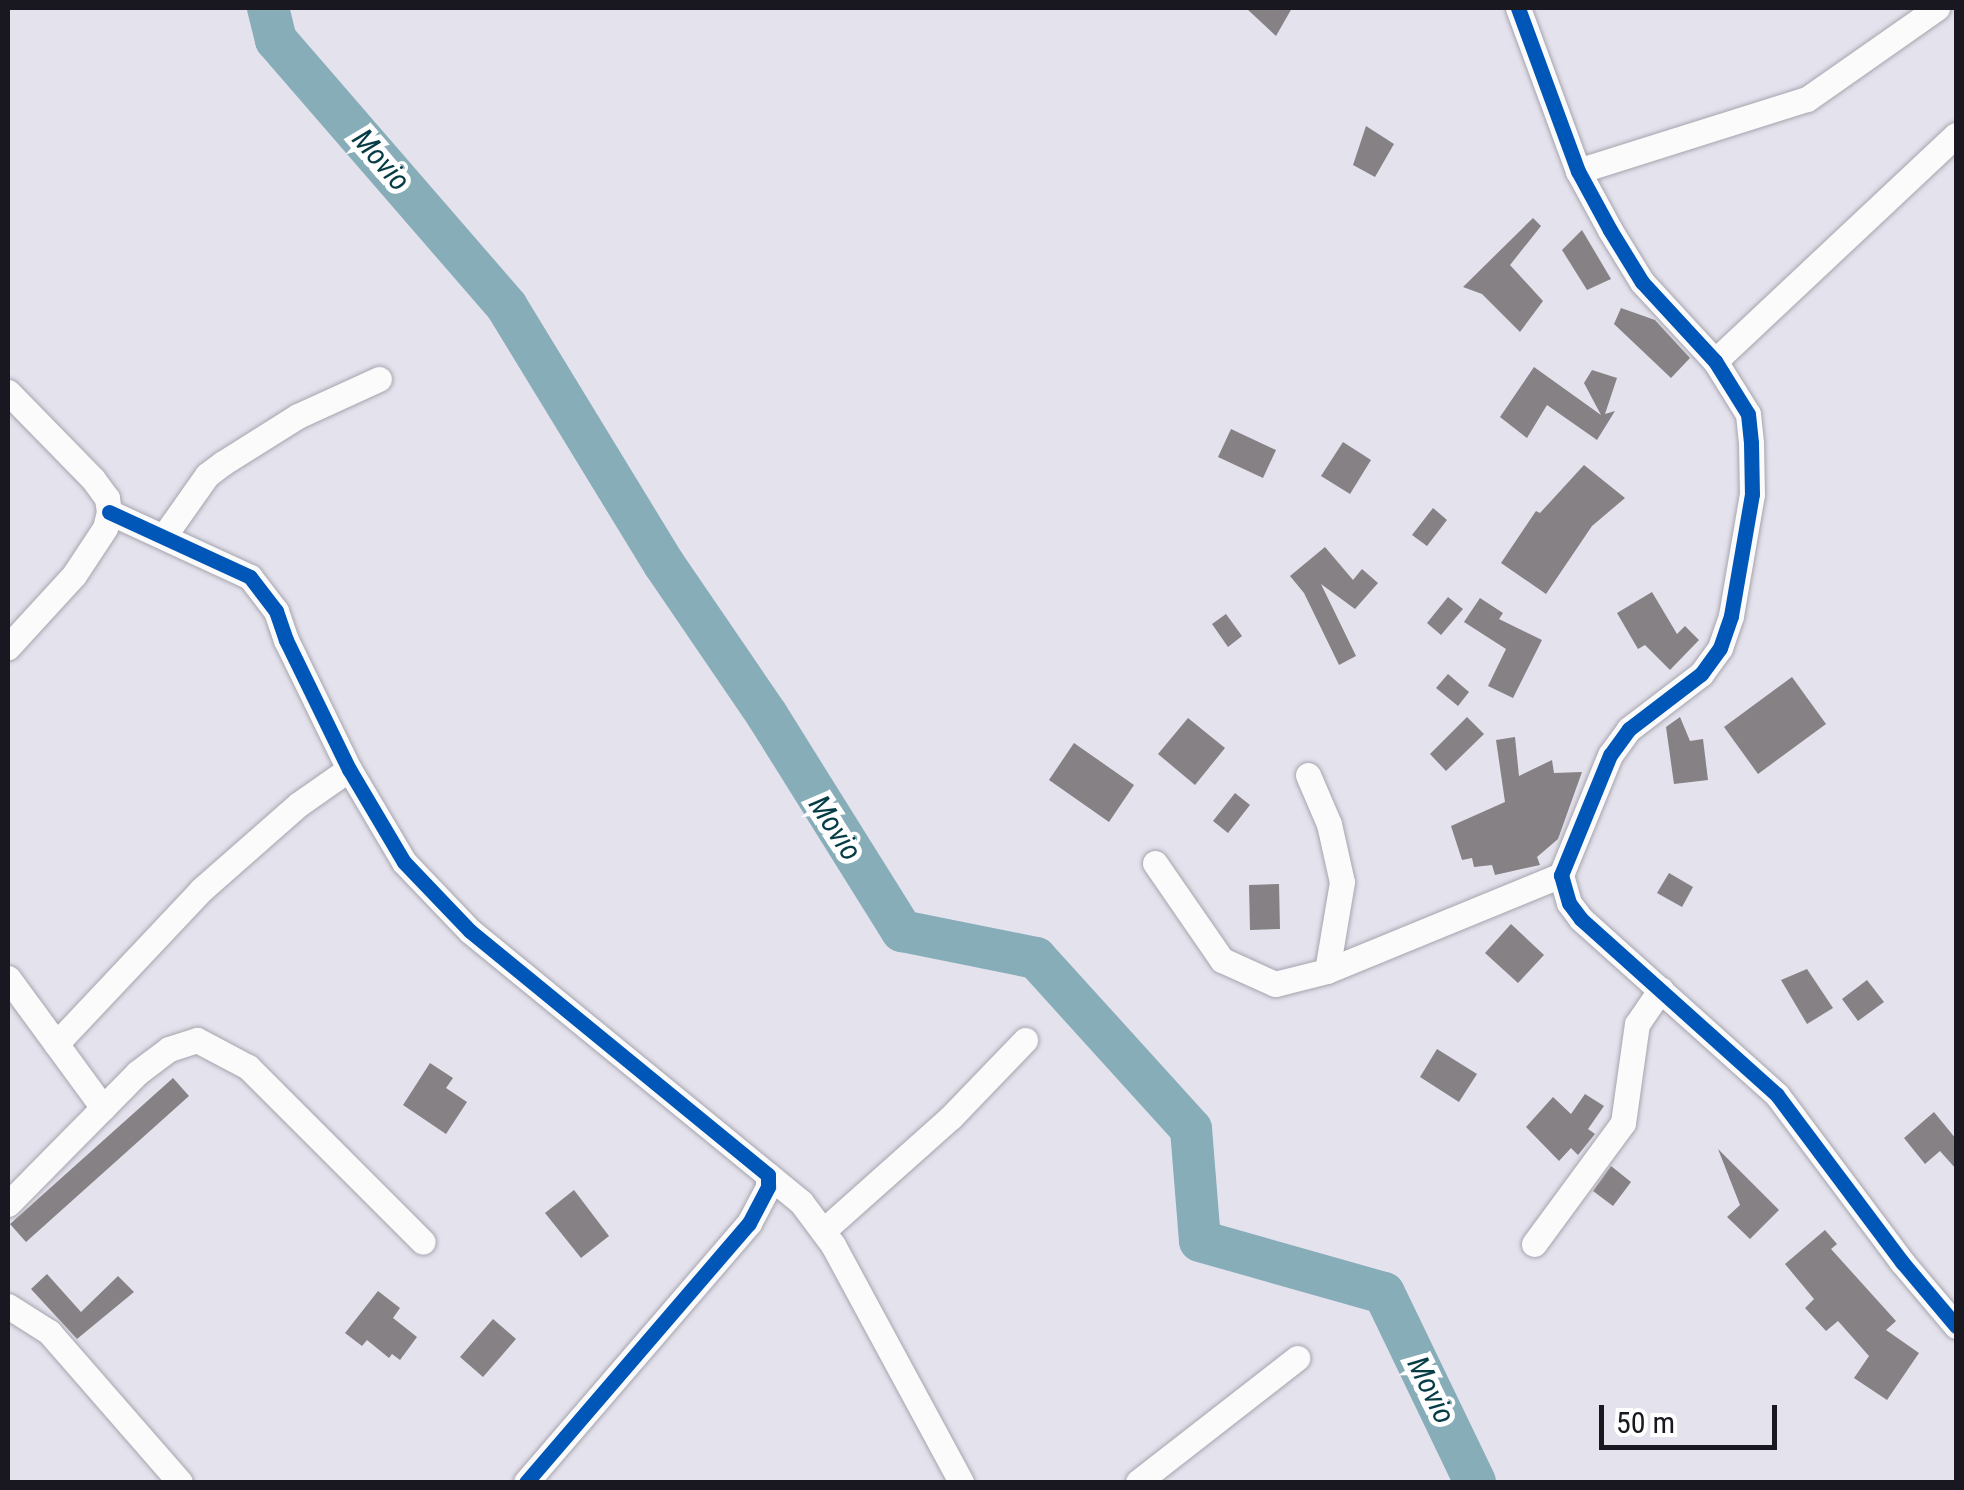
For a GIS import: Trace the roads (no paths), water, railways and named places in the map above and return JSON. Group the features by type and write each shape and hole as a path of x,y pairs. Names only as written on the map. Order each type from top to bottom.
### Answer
{"street":[{"path":"1518,8 1578,170 1642,282 1715,361 1748,414 1751,443 1752,494 1731,616 1720,648 1702,674 1630,729 1610,755 1562,876 1569,903 1580,919 1777,1095 1902,1262 1956,1326"},
{"path":"1578,170 1807,100 1938,8"},
{"path":"1715,361 1956,134"},
{"path":"164,536 215,469 298,416 379,379"},
{"path":"8,392 92,479 107,498 109,512 105,528 74,575 8,647"},
{"path":"109,512 232,567 267,595 349,768 404,862 470,931 801,1202 823,1231 961,1482"},
{"path":"56,1044 200,890 299,804 349,768"},
{"path":"1308,775 1329,824 1342,882 1327,971"},
{"path":"1156,863 1210,944 1236,970 1276,984 1327,971 1562,876"},
{"path":"8,978 103,1108"},
{"path":"1534,1244 1623,1123 1629,1106 1637,1024 1661,989"},
{"path":"8,1204 137,1073 169,1050 197,1040 226,1051 248,1067 423,1242"},
{"path":"823,1231 951,1117 1025,1040"},
{"path":"526,1482 749,1223 768,1187 768,1175"},
{"path":"8,1306 49,1332 180,1482"},
{"path":"1138,1482 1298,1358"}],"waterway":[{"name":"Movio","path":"268,8 276,40 507,307 664,564 767,715 902,931 1036,958 1191,1129 1200,1241 1384,1293 1475,1482"}]}
